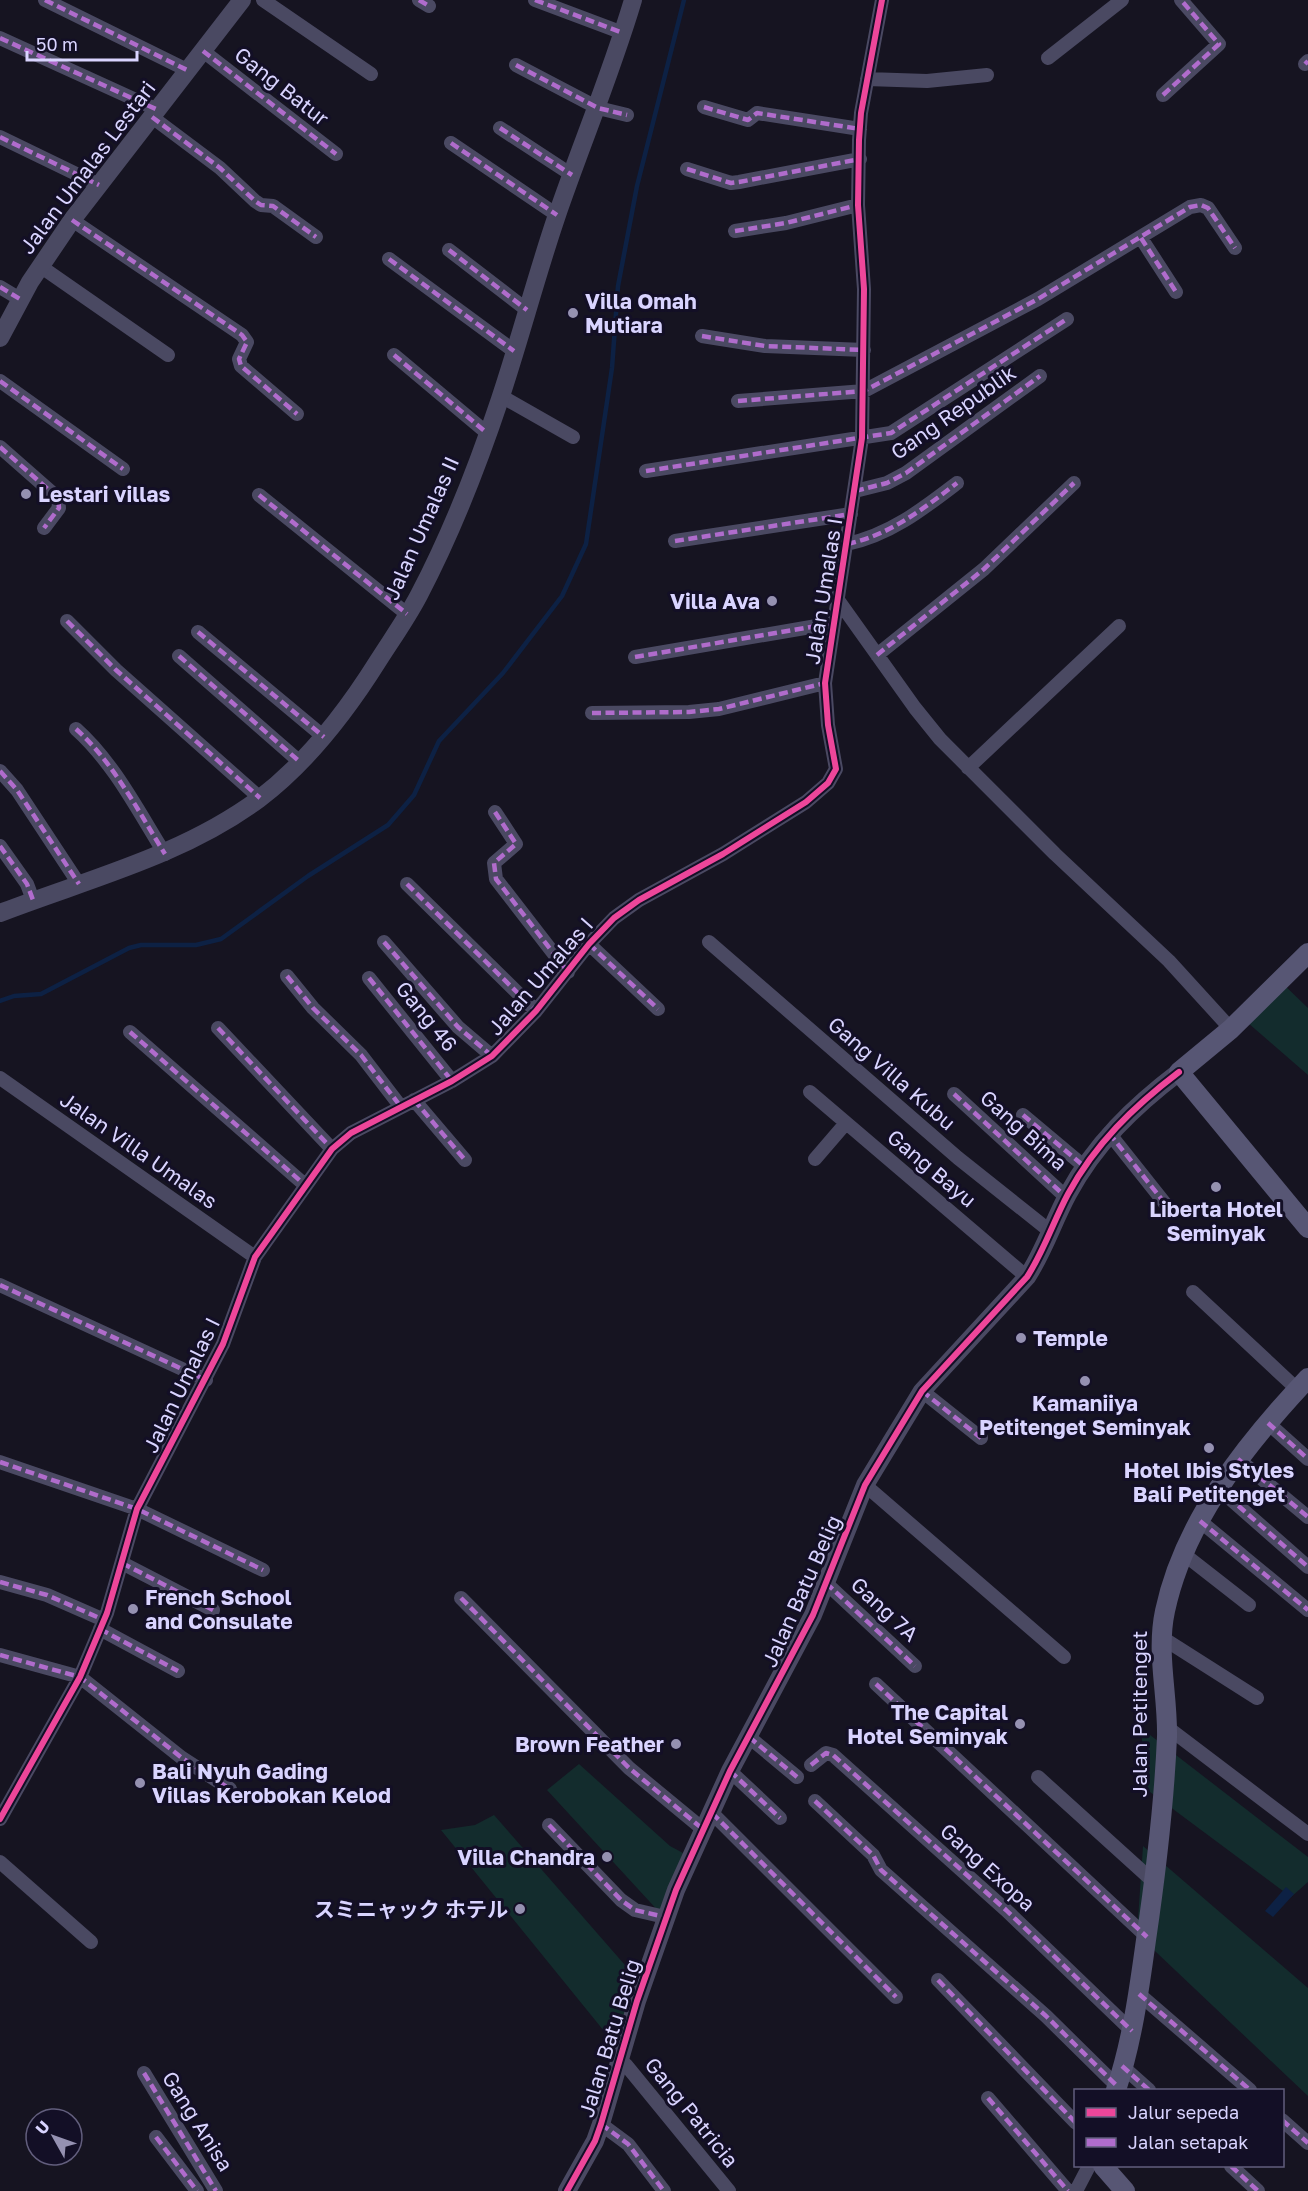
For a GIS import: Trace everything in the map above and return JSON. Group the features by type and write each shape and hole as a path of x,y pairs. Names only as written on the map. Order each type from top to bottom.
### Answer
{"main road":[{"path":"1308,953 1231,1029 1179,1072 1308,1228"},
{"name":"Jalan Petitenget","path":"1116,2088 1132,2031 1139,1994 1162,1821 1167,1727 1161,1637 1166,1608 1185,1555 1218,1488 1238,1458 1303,1383"},
{"path":"1104,2167 1125,2191"}],"street":[{"path":"45,0 187,70"},
{"name":"Jalan Umalas Lestari","path":"0,338 40,266 72,220 242,0"},
{"path":"263,0 371,74"},
{"path":"535,0 623,33"},
{"name":"Jalan Umalas II","path":"0,913 165,854 200,837 260,798 300,762 324,737 366,681 407,614 444,542 487,433 501,396 557,215 598,108 633,0"},
{"name":"Jalan Umalas I","path":"0,1819 80,1677 102,1624 137,1509 223,1344 255,1257 332,1149 351,1133 452,1081 492,1056 536,1011 589,944 614,918 639,900 723,854 806,802 828,783 836,768 828,725 825,683 862,438 864,350 858,205 860,129 882,0"},
{"path":"1048,58 1122,0"},
{"path":"1163,95 1219,44 1181,0"},
{"path":"0,38 155,113 255,201 261,205 273,206 316,237"},
{"name":"Gang Batur","path":"203,51 336,154"},
{"path":"516,65 598,108 627,115"},
{"path":"867,79 927,81 987,75"},
{"path":"704,107 748,120 757,114 860,129"},
{"path":"500,128 572,175"},
{"path":"0,137 99,185"},
{"path":"451,143 557,215"},
{"path":"687,169 731,183 739,183 860,159"},
{"path":"735,231 786,223 858,205"},
{"path":"738,401 864,391 1038,300 1190,207 1201,205 1208,208 1235,248"},
{"path":"72,220 242,335 247,342 239,360 241,366 297,414"},
{"path":"1141,238 1176,292"},
{"path":"449,250 527,310"},
{"path":"389,259 514,351"},
{"path":"40,266 168,355"},
{"path":"0,287 21,299"},
{"path":"646,471 891,433 1067,319"},
{"path":"702,336 765,346 864,350"},
{"path":"394,355 487,433"},
{"name":"Gang Republik","path":"855,492 887,483 906,473 1040,376"},
{"path":"0,381 123,469"},
{"path":"501,396 573,437"},
{"path":"0,447 58,498 59,508 44,528"},
{"path":"847,543 868,539 914,516 957,483"},
{"path":"877,655 984,569 1074,483"},
{"path":"259,495 407,614"},
{"path":"675,541 851,514"},
{"path":"838,600 915,708 968,768 1169,961 1231,1029"},
{"path":"67,621 116,670 260,798"},
{"path":"635,657 834,623"},
{"path":"968,768 1119,626"},
{"path":"198,632 324,737"},
{"path":"178,656 300,762"},
{"path":"592,713 689,712 719,709 825,683"},
{"path":"76,729 99,753 117,778 165,854"},
{"path":"0,771 17,790 79,884"},
{"path":"495,812 516,844 494,863 496,879 568,972"},
{"path":"0,846 27,884 33,900"},
{"path":"407,884 536,1011"},
{"path":"384,942 458,1027 492,1056"},
{"name":"Gang Villa Kubu","path":"709,942 958,1158 1051,1232"},
{"path":"589,944 658,1009"},
{"path":"287,976 313,1008 465,1160"},
{"name":"Gang 46","path":"369,978 452,1081"},
{"path":"218,1029 332,1149"},
{"path":"130,1032 305,1185"},
{"name":"Jalan Batu Belig","path":"567,2191 595,2141 665,1917 730,1771 802,1640 865,1485 922,1391 1027,1277 1040,1257 1066,1197 1109,1133 1179,1072"},
{"name":"Jalan Villa Umalas","path":"0,1078 255,1257"},
{"name":"Gang Bayu","path":"810,1092 1027,1277"},
{"name":"Gang Bima","path":"954,1094 1066,1197"},
{"name":"Gang Bima","path":"1023,1115 1084,1167"},
{"path":"815,1159 846,1123"},
{"path":"1109,1133 1171,1211"},
{"path":"0,1285 206,1380"},
{"path":"1193,1292 1303,1383"},
{"path":"922,1391 981,1438"},
{"path":"1268,1423 1308,1459"},
{"path":"1238,1458 1308,1517"},
{"path":"0,1462 137,1509 263,1570"},
{"path":"865,1485 1064,1657"},
{"path":"1218,1488 1308,1567"},
{"path":"1200,1521 1308,1610"},
{"path":"1185,1555 1250,1605"},
{"path":"122,1563 213,1610"},
{"path":"0,1582 47,1595 102,1624 178,1671"},
{"name":"Gang 7A","path":"826,1583 915,1666"},
{"path":"461,1598 629,1768 708,1822 896,1997"},
{"path":"1161,1637 1257,1698"},
{"path":"0,1655 80,1677 182,1758 230,1789"},
{"path":"876,1684 1147,1937"},
{"path":"1167,1727 1308,1834"},
{"path":"749,1737 797,1777"},
{"name":"Gang Exopa","path":"812,1765 826,1753 833,1755 1005,1910 1132,2031"},
{"path":"730,1771 780,1818"},
{"path":"1038,1777 1154,1882"},
{"path":"815,1801 873,1855 881,1870 1046,2016 1116,2088"},
{"path":"549,1825 621,1900 635,1910 665,1917"},
{"path":"0,1862 91,1941"},
{"path":"938,1980 1074,2121"},
{"path":"1139,1994 1248,2089"},
{"name":"Gang Patricia","path":"621,2062 676,2124 729,2191"},
{"path":"1122,2066 1147,2089"},
{"name":"Gang Anisa","path":"144,2073 216,2191"},
{"path":"988,2098 1068,2191"},
{"path":"1284,2122 1308,2143"},
{"path":"601,2124 628,2144 664,2191"},
{"path":"156,2138 197,2191"},
{"path":"1076,2191 1088,2167"},
{"path":"1231,2167 1256,2189"}],"green space":[{"path":"1280,981 1308,1008 1308,1075 1240,1016"},
{"path":"1141,1728 1308,1857 1308,1882 1291,1897 1146,1789"},
{"path":"579,1764 670,1846 683,1853 661,1914 547,1790"},
{"path":"494,1815 638,1980 621,2052 441,1830 475,1825"},
{"path":"1143,1846 1308,1988 1308,2096 1137,1934"}],"water":[{"path":"1286,1887 1294,1894 1273,1917 1265,1911"}],"waterway":[{"path":"0,1001 14,996 41,994 129,948 141,945 196,945 221,939 308,876 388,825 414,795 439,741 503,673 562,596 586,544 612,368 618,286 637,186 684,0"}],"marked path":[{"path":"45,0 187,70"},
{"path":"419,0 429,6"},
{"path":"535,0 623,33"},
{"path":"1163,95 1219,44 1181,0"},
{"path":"0,38 158,110"},
{"path":"203,51 336,154"},
{"path":"1305,64 1308,61"},
{"path":"516,65 598,108 627,115"},
{"path":"704,107 748,120 757,113 860,129"},
{"path":"152,117 220,168 255,201 261,205 273,206 316,237"},
{"path":"500,128 572,175"},
{"path":"0,137 99,185"},
{"path":"451,143 557,215"},
{"path":"687,169 731,183 860,159"},
{"path":"735,231 786,223 858,205"},
{"path":"738,401 864,391 1038,299 1190,207 1201,205 1208,208 1235,248"},
{"path":"72,220 242,335 247,342 239,359 241,366 297,414"},
{"path":"1141,238 1176,292"},
{"path":"449,250 527,310"},
{"path":"389,259 514,351"},
{"path":"0,287 20,299"},
{"path":"646,471 891,433 1067,319"},
{"path":"702,336 765,346 864,350"},
{"path":"394,355 487,433"},
{"path":"855,491 887,483 906,473 1040,376"},
{"path":"0,381 123,469"},
{"path":"0,447 58,498 59,508 44,528"},
{"path":"847,544 892,528 957,483"},
{"path":"877,655 984,569 1074,483"},
{"path":"259,495 407,614"},
{"path":"675,541 851,514"},
{"path":"67,621 116,670 260,798"},
{"path":"635,657 834,623"},
{"path":"198,632 324,737"},
{"path":"179,656 300,762"},
{"path":"592,713 689,712 719,709 825,683"},
{"path":"76,729 90,742 114,772 165,854"},
{"path":"0,771 17,790 79,884"},
{"path":"495,812 516,844 494,863 496,879 568,972"},
{"path":"0,846 27,884 33,900"},
{"path":"407,884 536,1011"},
{"path":"384,942 458,1027 492,1056"},
{"path":"589,944 658,1009"},
{"path":"287,976 313,1008 361,1055 401,1107"},
{"path":"369,978 452,1081"},
{"path":"218,1028 332,1149"},
{"path":"130,1032 305,1185"},
{"path":"954,1094 1066,1197"},
{"path":"414,1100 465,1160"},
{"path":"1023,1115 1085,1167"},
{"path":"1109,1133 1171,1211"},
{"path":"0,1285 206,1380"},
{"path":"922,1391 981,1438"},
{"path":"1268,1423 1308,1459"},
{"path":"1238,1459 1308,1517"},
{"path":"0,1462 137,1509 263,1570"},
{"path":"1218,1488 1308,1567"},
{"path":"1200,1521 1308,1610"},
{"path":"122,1563 213,1610"},
{"path":"0,1582 47,1595 104,1620"},
{"path":"826,1583 915,1666"},
{"path":"461,1598 629,1768 704,1830"},
{"path":"100,1629 178,1671"},
{"path":"0,1655 80,1677 182,1758 230,1789"},
{"path":"876,1684 1147,1937"},
{"path":"749,1737 797,1777"},
{"path":"811,1765 826,1753 833,1755 1006,1910 1132,2031"},
{"path":"730,1771 780,1818"},
{"path":"815,1801 873,1855 881,1870 1046,2016 1117,2086"},
{"path":"712,1813 896,1997"},
{"path":"549,1825 621,1900 635,1910 665,1917"},
{"path":"938,1980 1074,2121"},
{"path":"1139,1994 1249,2089"},
{"path":"1122,2066 1148,2089"},
{"path":"144,2073 216,2191"},
{"path":"988,2098 1068,2191"},
{"path":"1284,2122 1308,2143"},
{"path":"601,2124 628,2144 664,2191"},
{"path":"156,2137 197,2191"},
{"path":"1232,2167 1258,2191"}],"cycle path":[{"path":"0,1819 80,1677 107,1613 137,1509 223,1344 255,1257 332,1149 351,1133 452,1081 492,1056 536,1011 589,944 614,918 639,900 723,854 806,802 828,783 836,769 828,725 825,683 862,438 864,289 858,205 859,140 861,113 882,0"},
{"path":"567,2191 595,2141 637,2001 676,1890 730,1771 813,1615 865,1485 922,1391 1027,1277 1068,1194 1090,1159 1116,1127 1179,1072"}],"place":[{"name":"Villa Omah Mutiara","path":"573,313"},
{"name":"Lestari villas","path":"26,494"},
{"name":"Villa Ava","path":"772,601"},
{"name":"Liberta Hotel Seminyak","path":"1216,1187"},
{"name":"Temple","path":"1021,1338"},
{"name":"Kamaniiya Petitenget Seminyak","path":"1085,1381"},
{"name":"Hotel Ibis Styles Bali Petitenget","path":"1209,1448"},
{"name":"French School and Consulate","path":"133,1609"},
{"name":"The Capital Hotel Seminyak","path":"1020,1724"},
{"name":"Brown Feather","path":"676,1744"},
{"name":"Bali Nyuh Gading Villas Kerobokan Kelod","path":"140,1783"},
{"name":"Villa Chandra","path":"607,1857"},
{"name":"スミニャック ホテル","path":"520,1909"}]}
